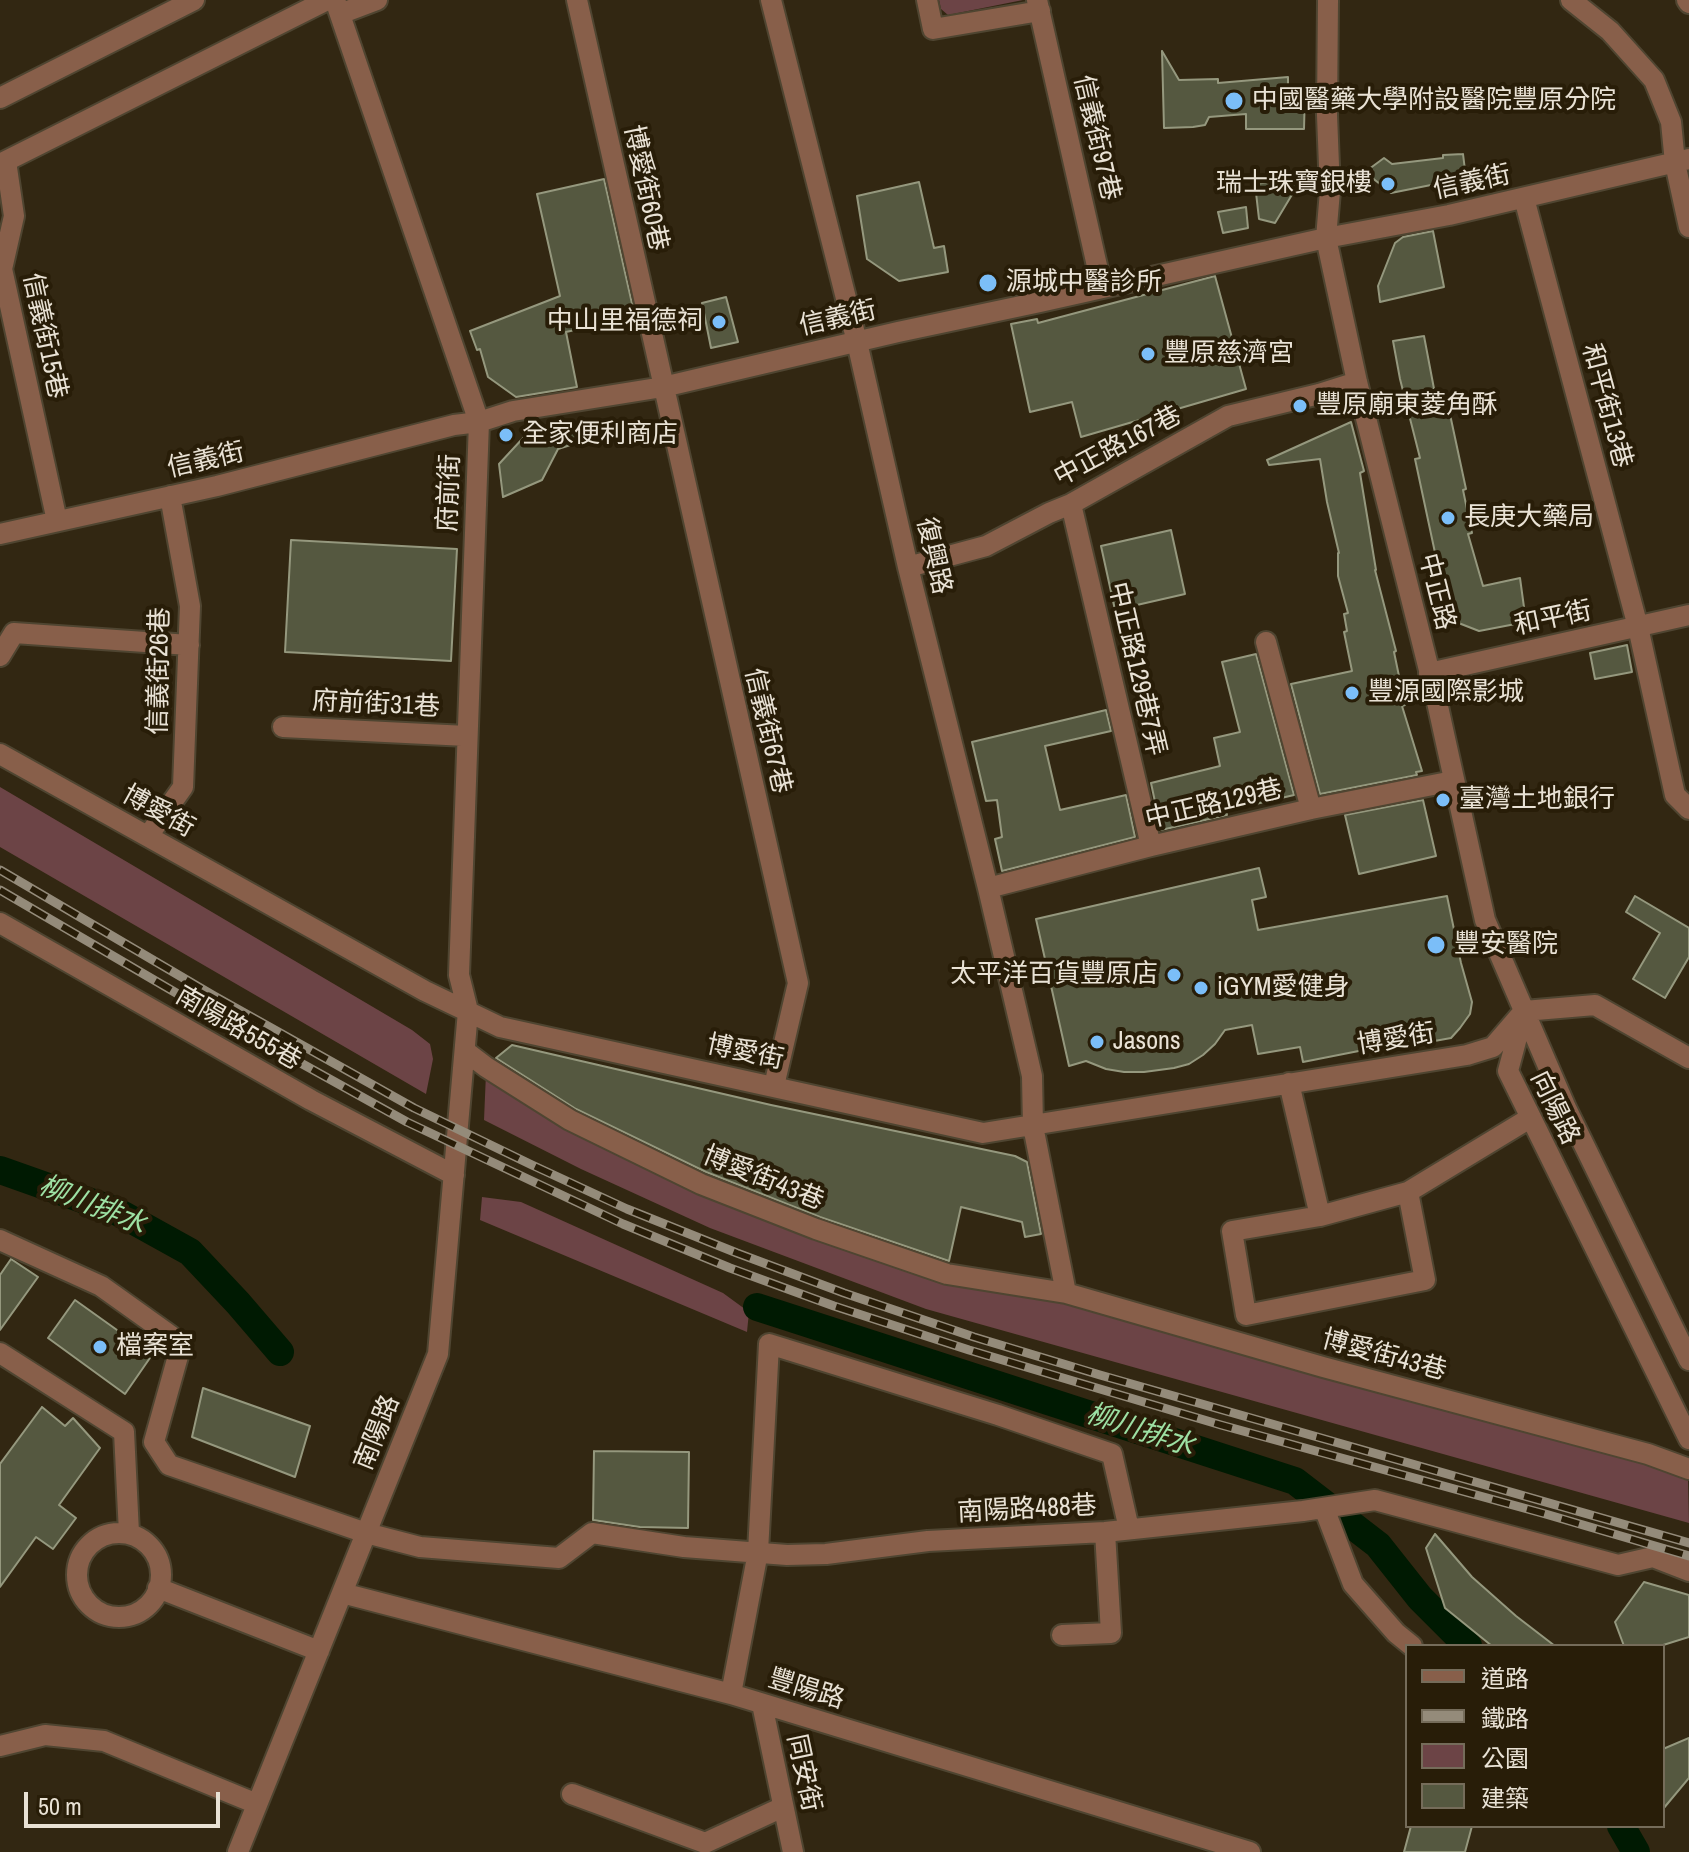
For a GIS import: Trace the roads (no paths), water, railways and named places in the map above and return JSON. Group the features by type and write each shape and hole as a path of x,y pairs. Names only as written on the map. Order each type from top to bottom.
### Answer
{"street":[{"path":"0,98 194,0"},
{"path":"3,163 334,5 377,0"},
{"name":"博愛街60巷","path":"577,0 663,387"},
{"name":"復興路","path":"771,0 857,342 908,567 1032,1076 1033,1126"},
{"path":"927,0 933,29 1039,5"},
{"name":"中正路","path":"1328,0 1330,191 1326,238 1357,382 1429,673 1485,920 1524,1011"},
{"path":"1571,0 1610,31 1654,80 1682,161 1689,227"},
{"name":"府前街","path":"334,5 479,422 459,975 468,1011"},
{"name":"信義街97巷","path":"1039,5 1102,288"},
{"name":"信義街","path":"0,534 217,486 513,411 663,387 1682,161"},
{"name":"信義街15巷","path":"3,163 14,216 2,269 57,521"},
{"name":"和平街13巷","path":"1524,198 1638,627 1675,795 1689,809"},
{"name":"中正路167巷","path":"908,567 986,546 1071,504 1228,416 1357,382"},
{"name":"信義街67巷","path":"663,387 798,983 774,1086"},
{"name":"信義街26巷","path":"148,836 183,787 190,606 170,496"},
{"name":"中正路129巷7弄","path":"1071,504 1151,846"},
{"name":"和平街","path":"1429,673 1689,615"},
{"path":"0,656 14,633 189,645"},
{"path":"1266,642 1311,809"},
{"name":"府前街31巷","path":"283,727 467,736"},
{"name":"博愛街","path":"0,754 425,991 500,1027 983,1133 1457,1056 1493,1047 1524,1011"},
{"name":"中正路129巷","path":"988,888 1311,809 1453,781"},
{"name":"南陽路555巷","path":"0,923 311,1100 454,1175"},
{"path":"1524,1011 1595,1005 1689,1058"},
{"name":"南陽路","path":"238,1852 438,1354 468,1011"},
{"name":"向陽路","path":"1524,1011 1508,1071 1689,1439"},
{"name":"向陽路","path":"1524,1011 1566,1108 1689,1360"},
{"name":"博愛街43巷","path":"465,1051 570,1120 701,1184 816,1229 947,1274 1066,1293 1323,1367 1648,1454 1689,1469"},
{"path":"1289,1083 1320,1216"},
{"path":"1408,1192 1425,1280 1246,1315 1232,1231 1320,1216 1408,1192 1530,1118"},
{"path":"1033,1126 1066,1293"},
{"name":"南陽路488巷","path":"0,1240 101,1286 171,1336 178,1356 154,1442 169,1465 366,1533 420,1547 559,1558 592,1533 684,1547 787,1555 826,1554 928,1541 1105,1532 1375,1500 1618,1565 1653,1557 1689,1571"},
{"path":"731,1694 758,1552 769,1344 1112,1454 1129,1529"},
{"path":"0,1353 124,1432 129,1533"},
{"path":"1324,1508 1353,1584 1410,1644"},
{"path":"116,1532 129,1533 142,1538 152,1547 159,1558 162,1573 154,1600 144,1611 131,1617 116,1618 90,1606 81,1594 77,1580 78,1566 83,1553 92,1543 116,1532"},
{"path":"1062,1635 1111,1633 1105,1532"},
{"path":"158,1588 319,1651"},
{"name":"豐陽路","path":"342,1593 731,1694 1238,1850"},
{"name":"同安街","path":"762,1704 793,1852"},
{"path":"0,1746 45,1735 104,1741 257,1804"},
{"path":"572,1794 705,1843 783,1807"}],"waterway":[{"name":"柳川排水","path":"0,1170 116,1211 190,1252 280,1352"},
{"name":"柳川排水","path":"757,1307 1295,1481 1378,1545 1420,1598 1466,1644"},
{"name":"柳川排水","path":"1622,1828 1636,1852"}],"railway":[{"path":"0,870 214,996 414,1108 627,1209 737,1253 974,1337 1689,1543"},
{"path":"0,890 207,1011 407,1122 623,1224 730,1268 969,1350 1221,1425 1689,1556"}],"place":[{"name":"中國醫藥大學附設醫院豐原分院","path":"1234,101"},
{"name":"瑞士珠寶銀樓","path":"1388,184"},
{"name":"源城中醫診所","path":"988,283"},
{"name":"中山里福德祠","path":"719,322"},
{"name":"豐原慈濟宮","path":"1148,354"},
{"name":"豐原廟東菱角酥","path":"1300,406"},
{"name":"全家便利商店","path":"506,435"},
{"name":"長庚大藥局","path":"1448,518"},
{"name":"豐源國際影城","path":"1352,693"},
{"name":"臺灣土地銀行","path":"1443,800"},
{"name":"豐安醫院","path":"1436,945"},
{"name":"太平洋百貨豐原店","path":"1174,975"},
{"name":"iGYM愛健身","path":"1201,988"},
{"name":"Jasons","path":"1097,1042"},
{"name":"檔案室","path":"100,1347"}]}
